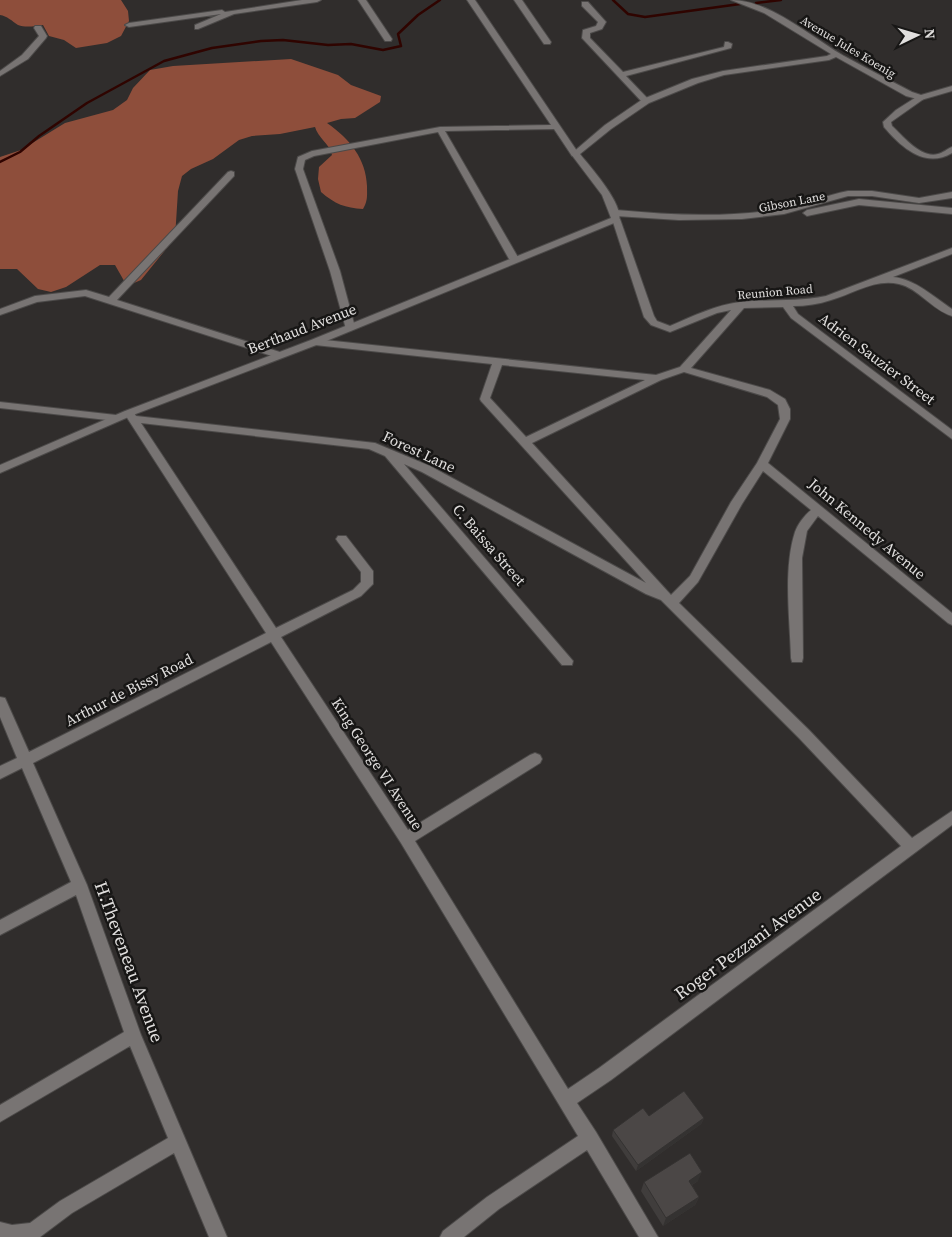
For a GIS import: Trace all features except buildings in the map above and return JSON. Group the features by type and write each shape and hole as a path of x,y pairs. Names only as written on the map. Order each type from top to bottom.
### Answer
{"street":[{"path":"129,25 317,0"},
{"path":"362,0 388,38"},
{"name":"Reunion Road","path":"471,0 616,216 644,305 654,323 670,329 714,311 740,305 763,303 786,305 829,298 878,280 902,281 952,313"},
{"path":"518,0 547,42"},
{"name":"Avenue Jules Koenig","path":"735,0 767,11 837,58 909,94 921,98"},
{"path":"585,4 602,22 599,27 586,32 586,38 646,101"},
{"path":"198,27 232,12"},
{"path":"0,74 25,57 43,36 38,28"},
{"path":"621,75 727,48 728,44"},
{"path":"575,154 608,127 646,101 723,73 837,58"},
{"path":"952,88 921,98 900,110 887,122 888,127 917,152 925,156 938,157 952,150"},
{"path":"350,327 335,271 299,169 301,159 312,154 440,130 557,127"},
{"path":"440,130 514,259"},
{"path":"112,300 231,174"},
{"path":"616,216 716,217 753,215 783,211 840,195 857,193 873,193 915,200 933,200 952,195"},
{"name":"Gibson Lane","path":"637,215 671,223 711,225 766,221 859,202 952,211"},
{"name":"Berthaud Avenue","path":"0,469 116,418 132,416 616,216"},
{"path":"878,280 952,251"},
{"path":"0,312 35,299 86,293 278,355"},
{"path":"525,442 657,378 684,369 740,305"},
{"name":"Adrien Sauzier Street","path":"786,305 794,316 952,435"},
{"path":"315,342 657,378"},
{"path":"498,362 485,399 668,600 804,734 912,848"},
{"path":"668,600 694,579 737,502 762,464 785,419 786,411 784,404 777,397 766,392 684,369"},
{"path":"0,405 116,418"},
{"name":"Forest Lane","path":"132,416 371,446 387,451 426,469 668,600"},
{"name":"King George VI Avenue","path":"132,416 406,839 649,1237"},
{"name":"C. Baissa Street","path":"387,451 567,661"},
{"name":"John Kennedy Avenue","path":"762,464 952,620"},
{"path":"797,658 796,583 799,540 804,525 818,510"},
{"name":"Arthur de Bissy Road","path":"0,773 357,593 367,584 367,571 342,539"},
{"name":"H.Theveneau Avenue","path":"0,702 80,885 132,1034 218,1237"},
{"path":"406,839 535,759"},
{"name":"Roger Pezzani Avenue","path":"566,1100 613,1069 952,818"},
{"path":"0,928 80,885"},
{"path":"0,1114 132,1034"},
{"path":"449,1237 493,1203 590,1138"},
{"path":"0,1231 12,1234 33,1231 96,1188 178,1142"}],"shaded area":[{"path":"0,0 121,0 128,11 129,21 121,36 107,43 76,48 64,40 49,36 43,25 21,26 0,15"},
{"path":"291,59 338,75 351,85 381,96 380,102 355,118 327,123 350,143 364,167 367,195 363,209 341,205 321,192 318,179 319,167 332,155 315,127 280,134 252,136 239,140 213,159 191,169 182,176 178,191 175,238 141,280 127,286 115,265 100,265 66,287 51,292 38,289 17,269 0,269 0,157 21,150 65,123 113,110 127,100 133,88 150,70 173,66"}],"waterway":[{"path":"0,162 20,152 39,136 87,103 164,61 212,48 261,41 283,40 328,45 351,44 383,50 401,46 398,34 418,15 440,0"},
{"path":"613,0 628,14 645,17 740,4"},
{"path":"756,3 781,0"}]}
